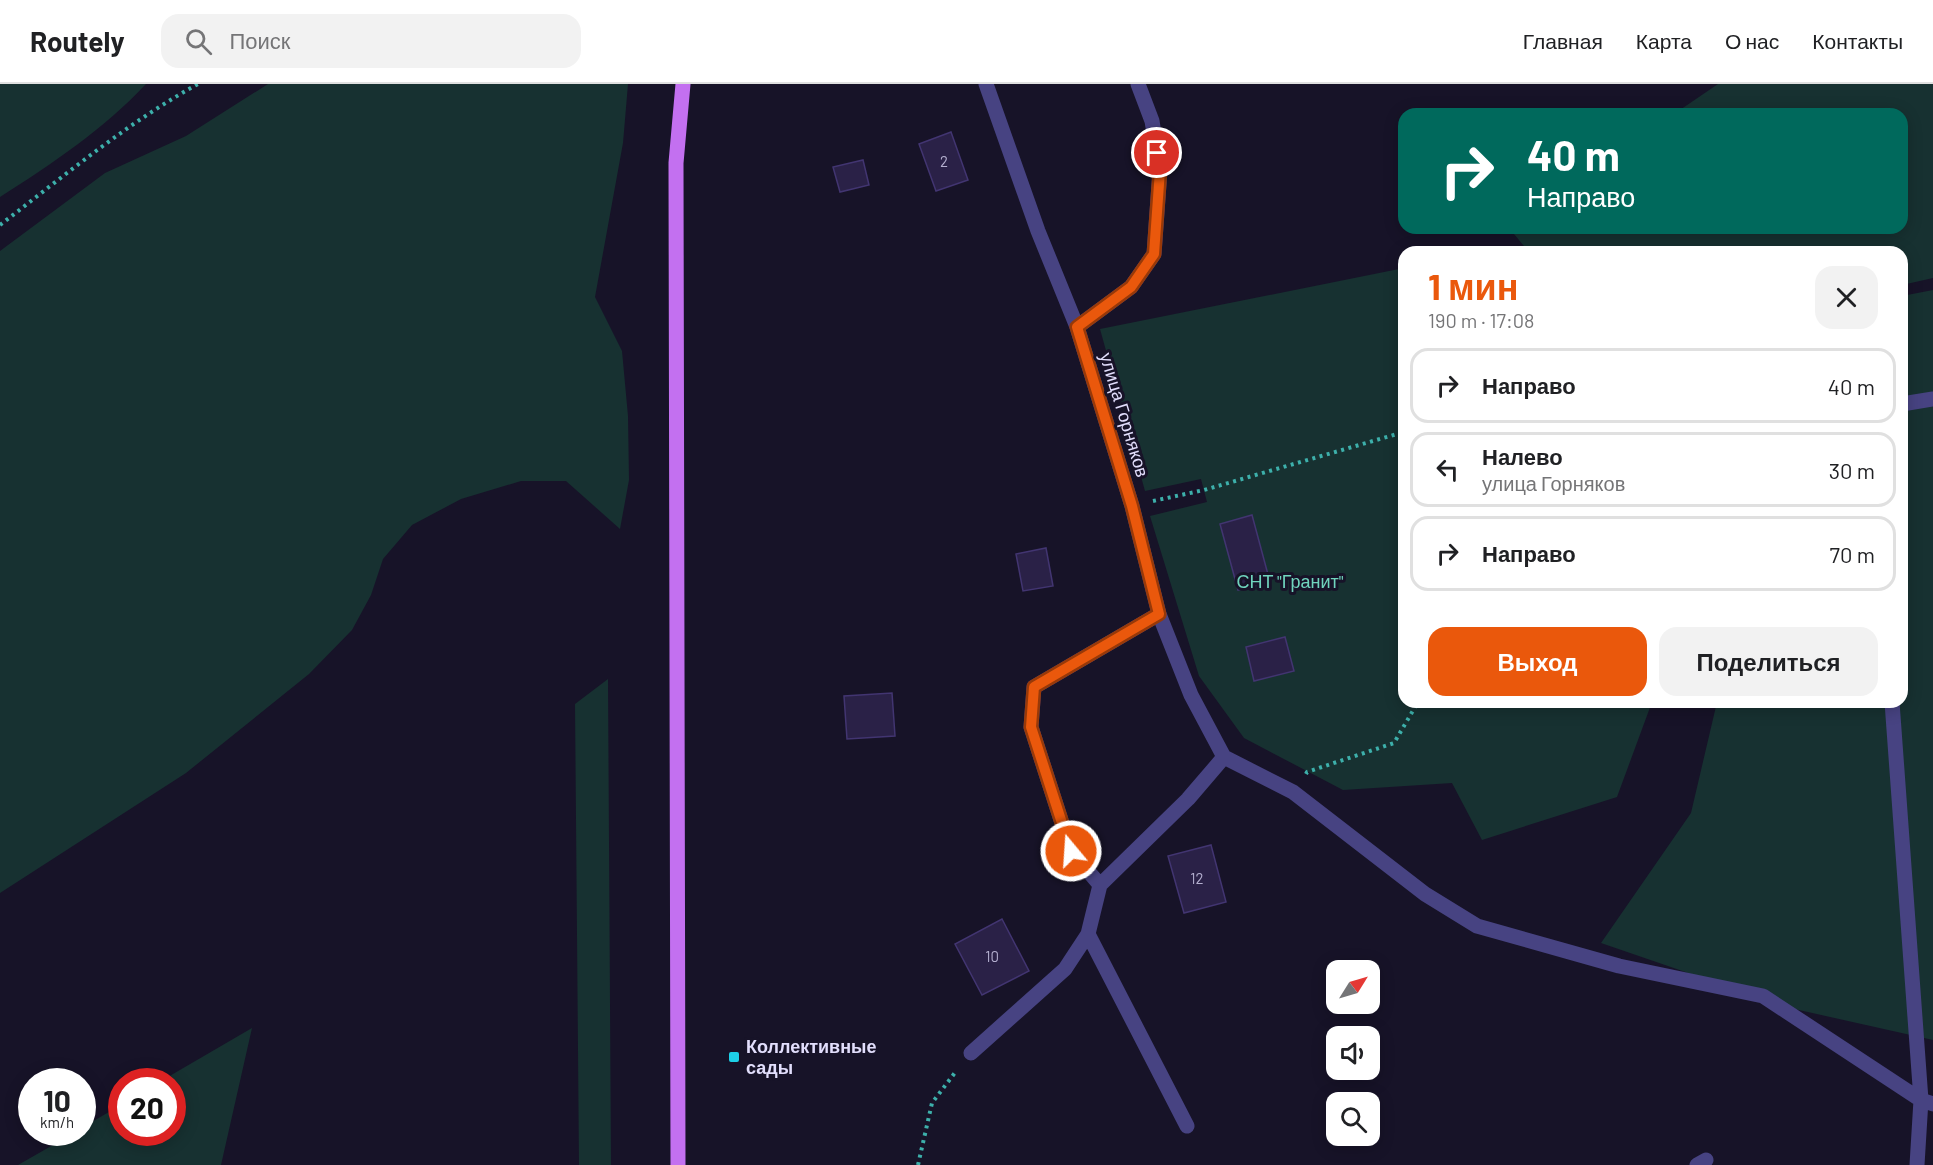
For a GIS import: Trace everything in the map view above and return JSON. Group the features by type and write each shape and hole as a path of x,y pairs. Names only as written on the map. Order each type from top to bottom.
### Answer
{"main road":[{"path":"678,1165 676,163 683,84"}],"street":[{"name":"улица Горняков","path":"986,84 1038,231 1077,327 1132,506 1159,614 1191,695 1224,757"},
{"path":"1077,327 1131,287 1154,254 1160,170 1152,121 1138,84"},
{"path":"1908,403 1933,399"},
{"path":"1100,885 1071,851 1031,727 1034,687 1159,614"},
{"path":"1893,708 1927,1102 1917,1165"},
{"path":"971,1053 1065,969 1088,934 1100,885 1188,799 1224,757 1293,792 1425,894 1477,926 1619,966 1763,996 1927,1102"},
{"path":"1088,934 1188,1126"}],"path":[{"path":"0,225 167,101 198,84"},
{"path":"1132,506 1204,490 1398,434"},
{"path":"1293,792 1307,772 1394,743 1414,708"},
{"path":"918,1165 932,1103 971,1053"}],"green space":[{"path":"0,84 146,84 113,116 77,145 0,197"},
{"path":"268,84 628,84 623,143 595,297 622,351 628,416 629,480 620,529 566,481 521,481 461,499 412,525 383,559 371,595 352,630 309,674 186,773 0,893 0,251 105,173 186,136"},
{"path":"1718,84 1933,84 1933,278 1908,284 1908,246 1524,246 1514,234 1908,234 1908,108 1683,108"},
{"name":"СНТ \"Гранит\"","path":"1398,269 1398,708 1650,708 1617,797 1482,840 1452,783 1343,790 1244,738 1199,676 1150,516 1207,502 1201,479 1145,491 1100,329"},
{"path":"1933,290 1933,1040 1790,1008 1601,943 1691,813 1716,708 1908,708 1908,295"},
{"path":"608,679 611,1165 579,1165 575,704"},
{"path":"252,1028 221,1165 18,1165 51,1146 96,1146 96,1119 108,1113 108,1146 186,1146 186,1068 183,1068"}],"building":[{"path":"951,132 968,180 936,191 919,144"},
{"path":"863,160 869,185 840,192 833,167"},
{"path":"1252,515 1270,582 1238,590 1220,524"},
{"path":"1046,548 1053,586 1023,591 1016,554"},
{"path":"1285,637 1294,671 1254,681 1246,647"},
{"path":"892,693 895,736 847,739 844,696"},
{"path":"1211,845 1226,902 1184,913 1168,856"},
{"path":"1002,919 1029,971 982,995 955,944"}],"place":[{"name":"Коллективные сады","path":"734,1057"}],"route":[{"path":"1071,851 1031,727 1034,687 1159,614 1132,506 1077,327 1131,287 1154,254 1160,170 1157,153"}]}
